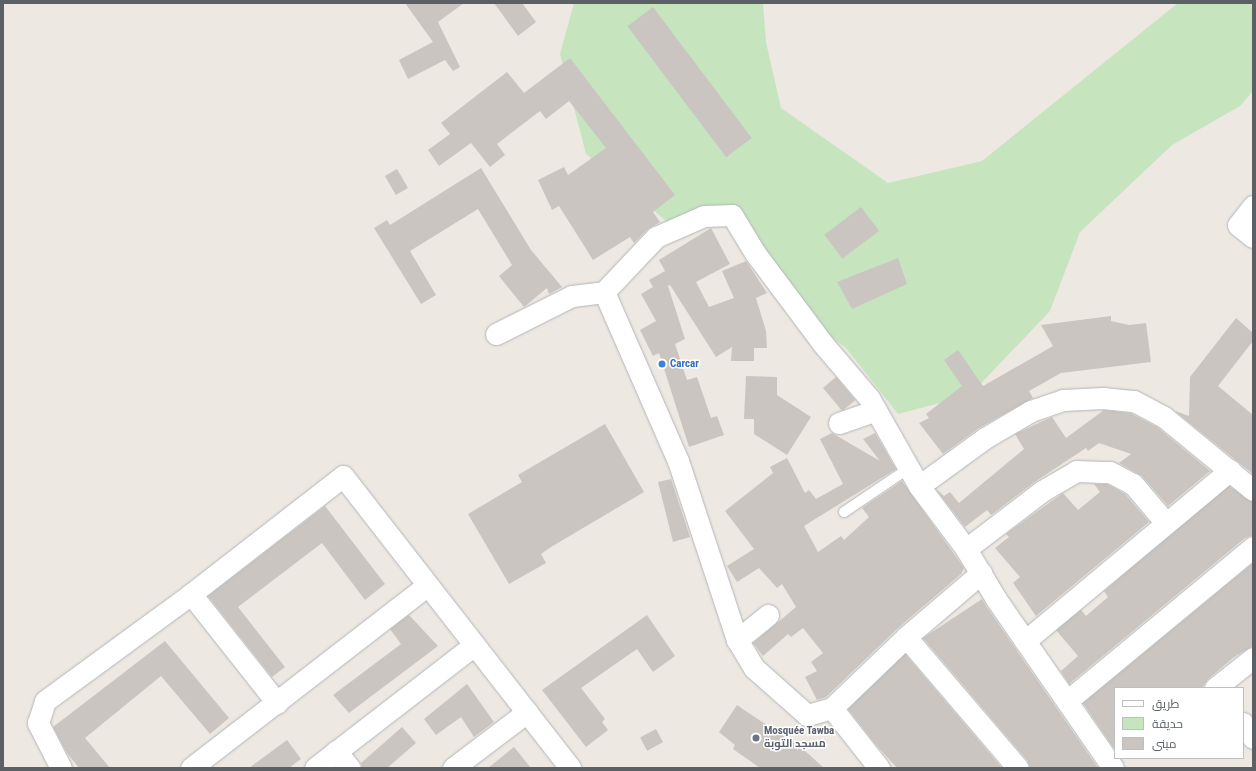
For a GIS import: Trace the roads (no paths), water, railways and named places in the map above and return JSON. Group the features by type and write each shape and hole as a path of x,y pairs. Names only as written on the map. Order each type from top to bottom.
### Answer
{"street":[{"path":"1253,206 1238,224 1253,237"},
{"path":"496,334 572,296 604,292 656,237 704,216 732,215 755,253 876,410 919,486 966,549 1026,641 1113,768 1125,759"},
{"path":"604,292 678,460 737,640 754,668 807,715 832,708 906,637 981,573"},
{"path":"919,486 985,438 1031,411 1063,400 1134,401 1164,417 1253,490"},
{"path":"839,424 876,410"},
{"path":"1026,641 1230,470"},
{"path":"966,549 1042,491 1076,471 1110,472 1133,484 1166,523"},
{"path":"61,768 39,727 38,715 45,701 191,594 343,476 570,768"},
{"path":"1067,701 1253,547"},
{"path":"191,768 428,585"},
{"path":"191,594 277,702"},
{"path":"737,640 768,615"},
{"path":"906,637 1018,768"},
{"path":"315,768 474,645"},
{"path":"1216,687 1253,658"},
{"path":"832,708 879,768"},
{"path":"453,768 527,712"},
{"path":"1244,725 1253,738"},
{"path":"336,752 350,768"}],"lane":[{"path":"844,512 908,468"}],"place":[{"name":"Carcar","path":"662,364"},
{"name":"Mosquée Tawba مسجد التوبة","path":"756,738"}]}
